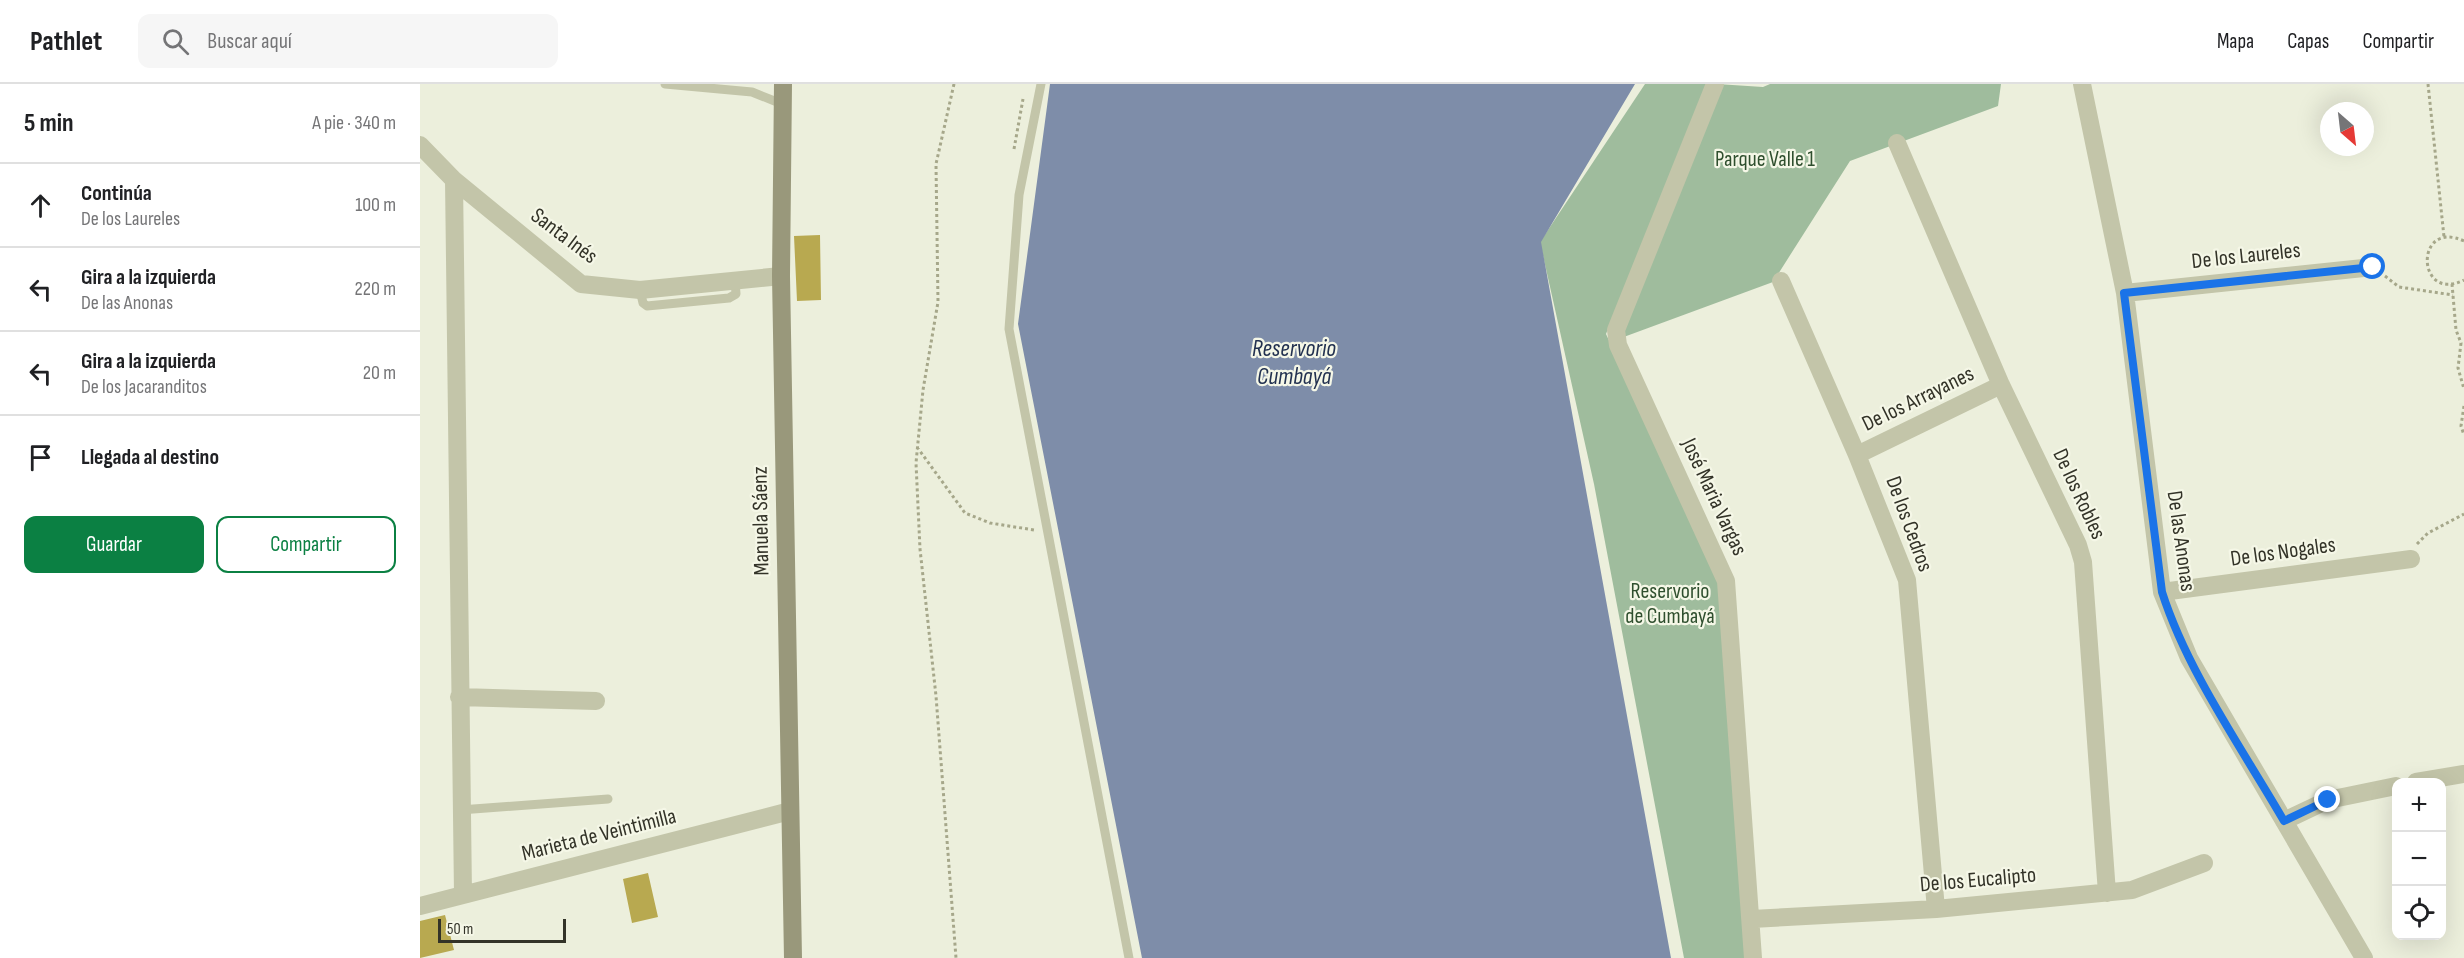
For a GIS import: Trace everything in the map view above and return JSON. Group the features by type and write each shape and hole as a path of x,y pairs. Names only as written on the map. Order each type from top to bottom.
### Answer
{"street":[{"name":"Manuela Sáenz","path":"783,84 781,276 793,958"},
{"name":"José Maria Vargas","path":"1715,84 1616,330 1618,345 1726,581 1753,958"},
{"name":"De las Anonas","path":"2082,84 2124,293 2162,592 2189,658 2364,958"},
{"name":"De los Robles","path":"1897,143 2001,385 2078,545 2083,562 2107,893"},
{"name":"Santa Inés","path":"420,146 454,180 581,284 640,290 781,276"},
{"path":"454,180 460,810 463,894"},
{"name":"De los Laureles","path":"2124,293 2373,267"},
{"name":"De los Cedros","path":"1781,281 1857,456 1906,580 1936,909"},
{"name":"De los Arrayanes","path":"1857,456 2001,385"},
{"name":"De los Nogales","path":"2162,592 2410,559"},
{"path":"459,697 596,700"},
{"path":"2443,778 2464,774"},
{"path":"2284,821 2328,800 2392,787"},
{"name":"Marieta de Veintimilla","path":"420,906 790,811"},
{"name":"De los Eucalipto","path":"1752,919 1936,909 2107,893 2151,885 2204,863"}],"lane":[{"path":"665,84 752,92 782,104"},
{"path":"1041,84 1019,195 1009,329 1129,958"},
{"path":"460,810 608,799"}],"path":[{"path":"954,84 936,164 938,302 923,390 917,447 920,549 936,696 956,958"},
{"path":"2428,84 2444,237"},
{"path":"2464,241 2455,237 2444,237 2435,242 2428,251 2426,261 2429,272 2436,280 2452,284 2464,280"},
{"path":"2373,267 2399,287 2453,295"},
{"path":"2452,284 2456,330 2461,343 2458,368 2464,389"},
{"path":"2464,406 2461,426 2464,435"},
{"path":"917,447 965,513 990,523 1034,530"},
{"path":"2410,559 2417,544 2428,533 2464,514"}],"green space":[{"name":"Reservorio de Cumbayá","path":"1645,84 1707,84 1606,334 1721,584 1757,958 1684,958 1594,484 1540,242"},
{"name":"Parque Valle 1","path":"1717,84 1763,87 1770,84 2001,84 1998,106 1850,161 1773,282 1621,338"}],"water":[{"name":"Reservorio Cumbayá","path":"1050,84 1635,84 1541,242 1671,958 1142,958 1018,324"}],"building":[{"path":"820,235 821,300 797,301 794,236"},
{"path":"648,873 658,917 632,923 623,879"},
{"path":"445,915 454,950 420,958 420,921"}],"route":[{"path":"2328,800 2284,821 2189,658 2169,614 2162,592 2124,293 2373,267"}]}
